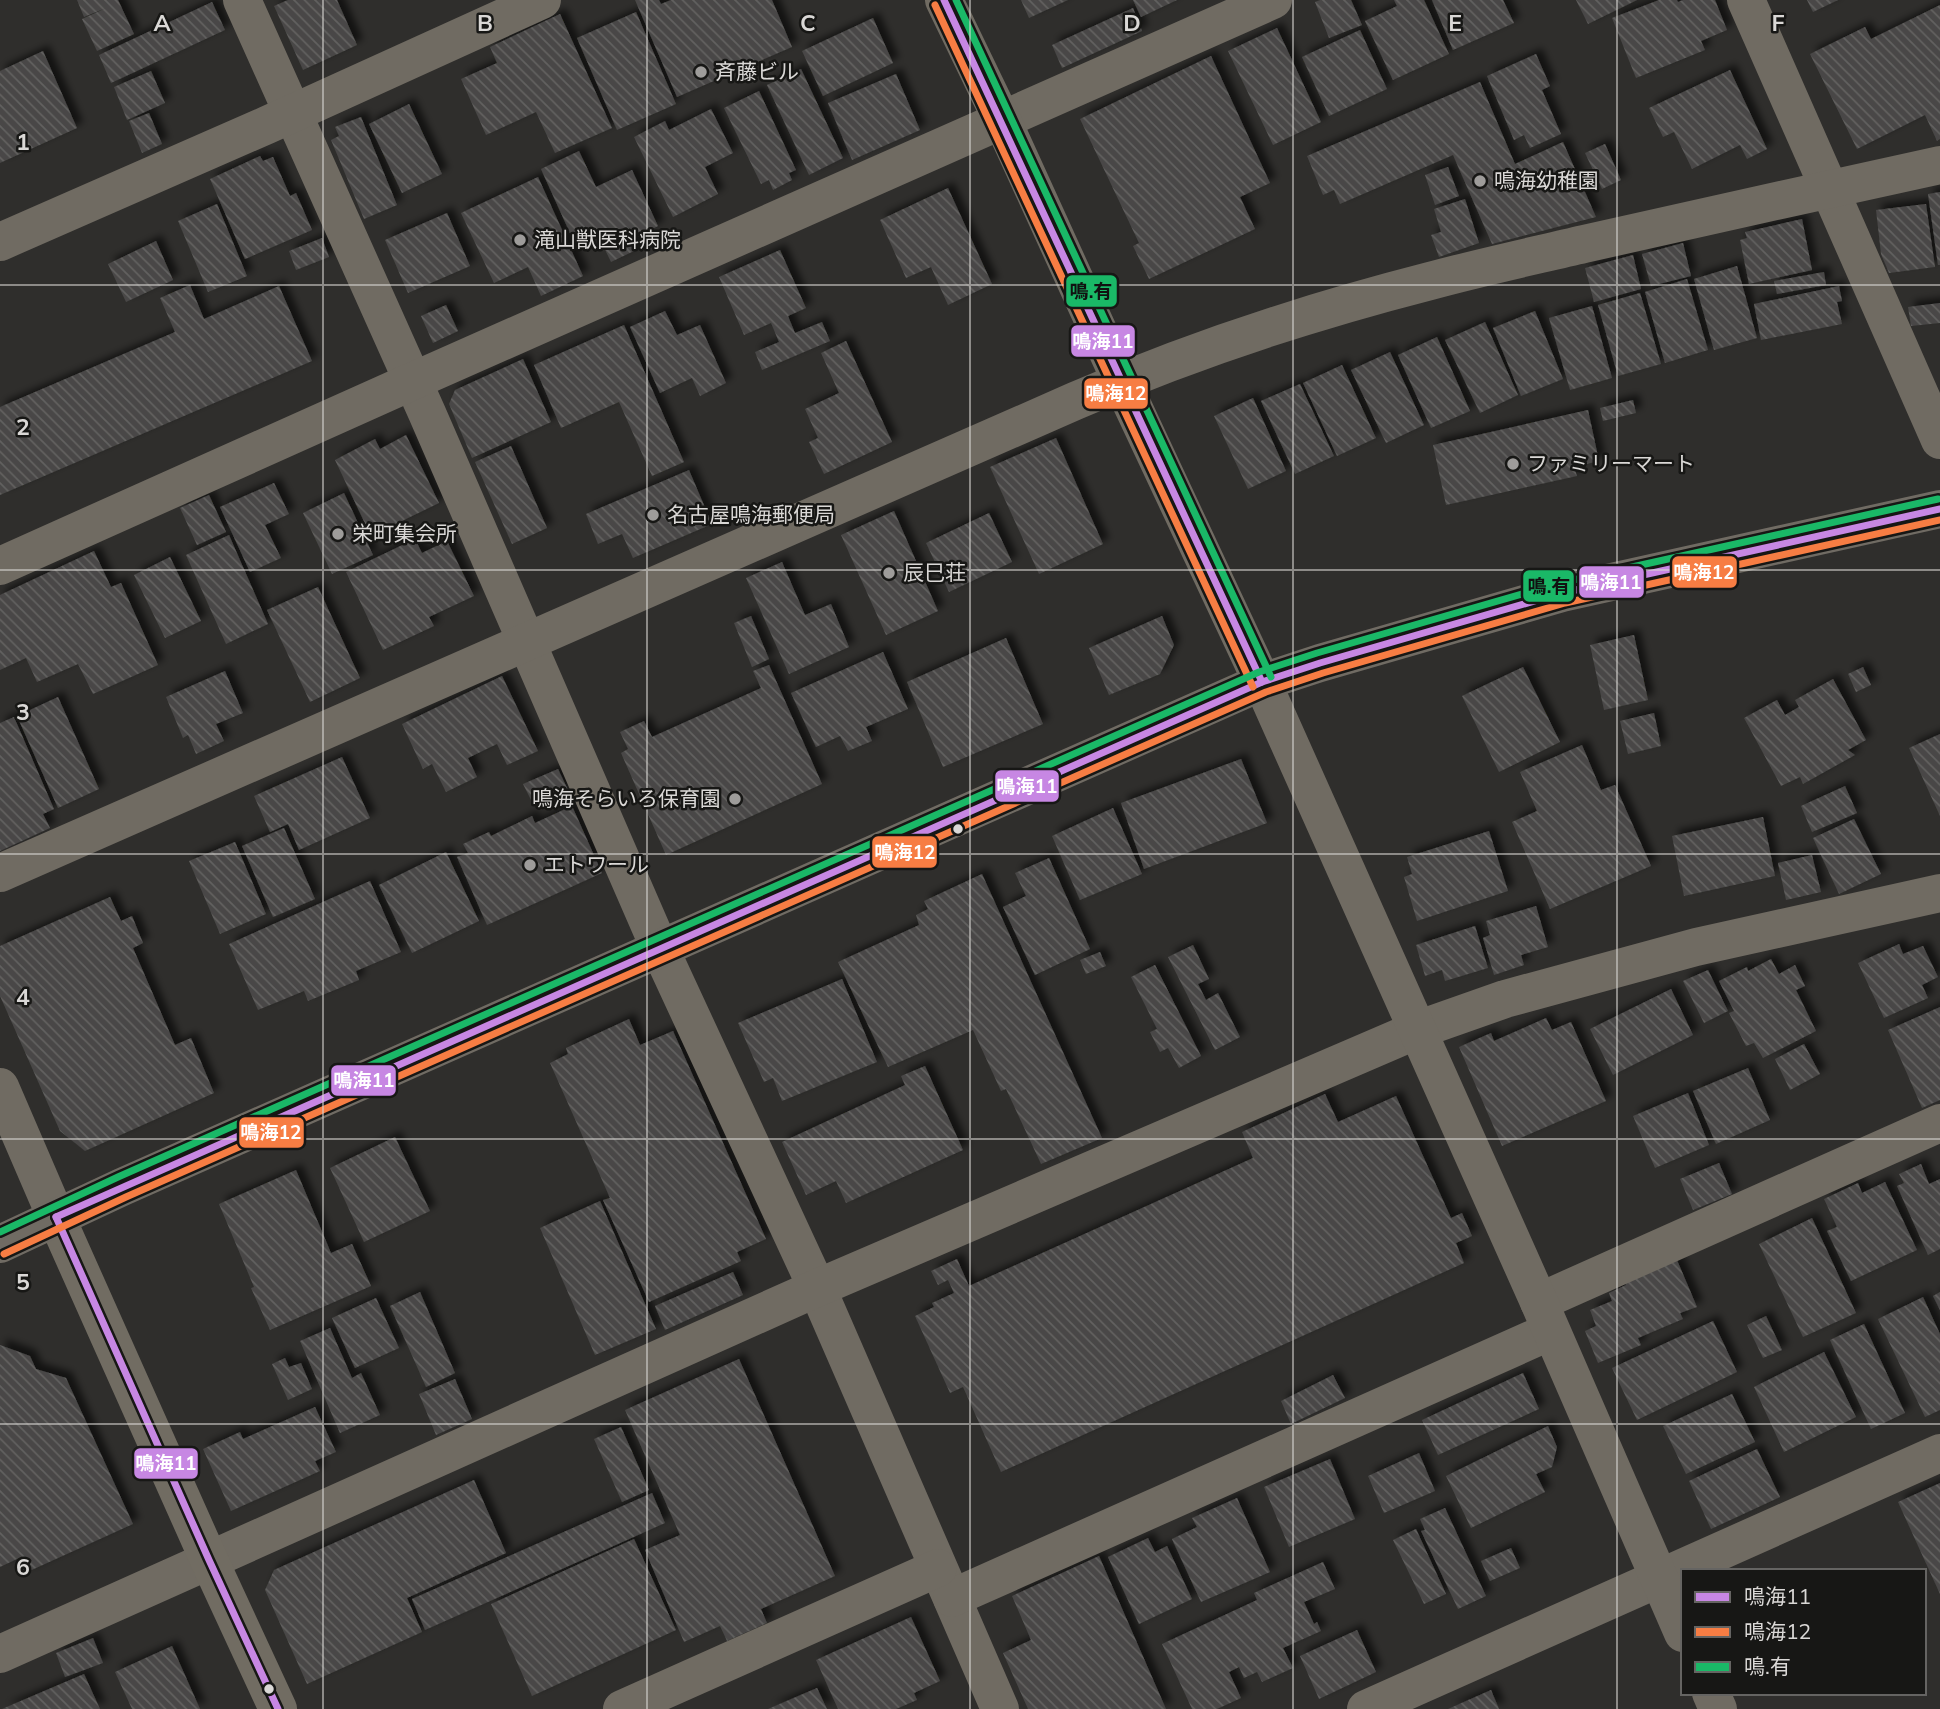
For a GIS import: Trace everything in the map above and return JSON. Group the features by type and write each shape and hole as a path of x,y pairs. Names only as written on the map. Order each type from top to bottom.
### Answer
{"highway":[{"path":"0,1244 1262,682 1562,593 1940,509"}],"main road":[{"path":"56,1217 278,1709"}],"street":[{"path":"242,0 413,381 660,949 817,1288 1000,1709"},
{"path":"0,242 292,114 542,0"},
{"path":"944,0 1262,682 1545,1316 1681,1629"},
{"path":"0,566 1273,0"},
{"path":"1746,0 1940,440"},
{"path":"0,873 1121,381 1268,328 1429,281 1940,165"},
{"path":"0,1654 817,1288 1417,1030 1505,999 1683,950 1940,893"},
{"path":"0,1087 56,1217"},
{"path":"622,1709 945,1583 1545,1316 1940,1123"},
{"path":"1366,1709 1940,1453"}],"building":[{"path":"77,0 118,0 134,34 97,51 82,19 106,8 84,17"},
{"path":"288,0 337,0 357,45 303,70 274,6"},
{"name":"斉藤ビル","path":"635,0 659,0 661,4 671,0 772,0 792,47 677,97"},
{"path":"1021,0 1068,0 1029,18"},
{"path":"1133,0 1177,0 1141,17"},
{"path":"1351,0 1362,25 1329,38 1315,2"},
{"path":"1394,0 1424,0 1449,54 1393,80 1365,21 1397,6"},
{"path":"1432,0 1503,0 1514,23 1453,50"},
{"path":"1576,0 1637,0 1588,24"},
{"path":"1659,0 1715,0 1727,30 1701,41 1705,50 1636,78 1612,18"},
{"path":"1807,0 1838,0 1813,12"},
{"path":"212,2 225,30 111,83 99,55"},
{"path":"1940,5 1940,139 1937,141 1925,115 1857,149 1810,54 1865,27 1871,39"},
{"path":"1133,8 1142,31 1062,68 1052,45"},
{"path":"636,12 676,104 617,130 577,38"},
{"path":"560,14 612,128 555,153 536,112 486,135 461,79 497,63 490,47"},
{"path":"873,18 893,63 823,96 802,51"},
{"path":"1277,28 1321,122 1273,145 1228,51"},
{"path":"1360,30 1387,89 1329,116 1302,57"},
{"path":"43,51 77,128 0,163 0,71"},
{"path":"1536,54 1550,86 1542,90 1561,134 1530,148 1524,135 1514,140 1487,76"},
{"path":"1211,56 1270,183 1240,197 1255,229 1149,279 1133,246 1139,243 1080,119"},
{"path":"801,69 843,158 809,175 767,85"},
{"path":"1730,70 1767,149 1747,159 1740,145 1692,169 1674,132 1663,137 1649,108"},
{"path":"151,71 165,103 127,120 114,87"},
{"path":"896,74 920,130 852,160 828,103"},
{"path":"1480,82 1515,164 1563,142 1596,217 1492,244 1453,155 1340,204 1334,190 1323,195 1307,156"},
{"path":"759,91 796,170 789,173 792,180 773,190 769,180 761,184 724,108"},
{"path":"409,104 442,174 402,193 369,124"},
{"path":"711,109 733,153 705,167 718,194 673,217 634,137 665,121 669,130"},
{"path":"149,113 162,144 142,153 129,121"},
{"path":"361,117 397,205 364,219 331,140 339,136 335,127"},
{"path":"1605,144 1621,180 1602,189 1585,153"},
{"path":"579,151 596,187 632,170 658,226 633,239 638,249 611,262 597,233 575,244 541,169"},
{"path":"260,156 263,161 273,157 290,196 296,193 312,230 245,259 210,179"},
{"path":"1448,167 1459,196 1435,205 1425,175"},
{"name":"滝山獣医科病院","path":"538,177 583,276 541,296 528,267 494,283 461,213"},
{"path":"948,188 992,284 948,305 931,267 906,278 880,220"},
{"path":"1940,192 1940,265 1938,265 1928,194"},
{"path":"1465,199 1479,243 1439,257 1431,235 1441,232 1434,209"},
{"path":"217,204 247,276 208,292 178,221"},
{"path":"1926,204 1935,267 1889,273 1881,254 1876,210"},
{"path":"447,213 470,266 408,293 385,240"},
{"path":"1802,219 1812,270 1749,284 1740,240 1747,238 1745,232"},
{"path":"322,238 329,257 296,270 289,251"},
{"path":"156,241 173,280 126,302 108,264"},
{"path":"1683,243 1691,276 1651,286 1642,254"},
{"path":"780,250 806,308 788,316 795,333 822,322 830,341 762,370 755,352 779,342 771,323 744,335 719,277"},
{"path":"1633,255 1641,289 1594,302 1585,268"},
{"path":"1737,266 1757,338 1714,350 1694,279"},
{"path":"1824,272 1826,285 1777,294 1774,281"},
{"path":"1687,279 1708,350 1665,363 1645,292"},
{"path":"190,285 204,319 279,286 312,361 0,495 0,407 175,332 160,298"},
{"path":"1839,286 1842,301 1837,302 1842,324 1761,340 1754,304"},
{"path":"1640,293 1661,364 1618,376 1598,305"},
{"path":"1940,303 1940,323 1911,326 1908,307"},
{"path":"446,305 458,331 433,343 421,316"},
{"path":"1592,306 1612,378 1570,390 1549,318"},
{"path":"665,311 677,335 700,325 726,383 700,396 692,378 660,393 630,327"},
{"path":"1535,311 1563,379 1521,396 1493,328"},
{"path":"1485,322 1518,395 1480,413 1445,340"},
{"path":"624,325 684,462 652,476 619,402 561,428 534,365"},
{"path":"1437,337 1470,411 1431,428 1398,355"},
{"path":"846,341 892,442 824,474 809,442 818,438 805,409 839,393 821,353"},
{"path":"1390,352 1424,425 1386,443 1351,370"},
{"path":"523,359 551,422 472,458 449,404 455,390"},
{"path":"1342,365 1376,438 1337,456 1303,383"},
{"path":"1300,384 1334,456 1295,474 1261,401"},
{"path":"1253,398 1286,471 1248,489 1214,416"},
{"path":"1633,400 1636,413 1603,421 1600,408"},
{"path":"1588,410 1599,461 1574,467 1577,476 1446,505 1433,445"},
{"path":"406,435 439,503 371,536 335,460 375,439 380,449"},
{"path":"1056,438 1103,544 1039,574 990,467"},
{"path":"511,446 547,528 512,544 475,462"},
{"path":"689,470 712,524 633,558 622,534 598,544 586,514"},
{"path":"274,483 289,514 265,525 281,558 250,572 220,507"},
{"name":"栄町集会所","path":"344,493 373,555 332,574 303,513"},
{"path":"209,495 226,532 197,545 180,508"},
{"name":"辰巳荘","path":"894,511 938,611 886,635 841,535"},
{"path":"989,513 1012,562 949,592 926,543"},
{"path":"229,535 268,624 226,644 186,555"},
{"path":"415,539 422,553 447,541 474,596 429,617 434,626 383,650 346,572"},
{"path":"94,551 111,587 121,583 158,665 93,694 78,664 37,682 26,658 0,670 0,595"},
{"path":"170,557 201,621 165,638 134,575"},
{"path":"782,562 805,615 831,604 849,647 789,674 746,578"},
{"path":"318,587 360,678 310,702 267,610"},
{"path":"751,616 769,659 752,667 734,623"},
{"path":"1162,616 1174,645 1160,674 1109,695 1089,648"},
{"path":"1634,635 1648,700 1604,710 1590,645"},
{"path":"1006,638 1043,724 943,767 907,682"},
{"path":"883,652 908,709 866,727 872,741 848,751 840,736 816,747 791,693"},
{"path":"769,665 822,784 666,855 621,753 628,749 620,732 644,721 652,737 761,688 753,671"},
{"path":"1523,667 1560,742 1499,772 1462,696"},
{"path":"1863,667 1871,685 1856,692 1848,674"},
{"path":"225,671 243,713 216,724 224,741 196,754 188,735 183,738 166,697"},
{"path":"502,676 538,751 507,765 497,744 468,758 477,777 446,792 432,764 423,769 402,724"},
{"path":"1833,679 1866,740 1848,750 1855,755 1803,784 1800,777 1781,786 1744,718 1777,700 1785,715 1799,707 1795,700"},
{"path":"58,697 99,789 58,808 17,716"},
{"path":"1654,713 1661,746 1628,754 1620,721"},
{"path":"14,717 54,809 43,814 50,828 0,851 0,723"},
{"path":"1940,734 1940,816 1909,748"},
{"path":"1582,745 1601,790 1615,785 1651,866 1550,909 1512,822 1537,811 1520,772"},
{"path":"342,757 370,818 299,850 288,824 270,832 254,796"},
{"path":"1241,759 1267,823 1144,869 1121,803"},
{"path":"558,769 568,790 534,806 523,784"},
{"path":"1845,786 1857,813 1812,832 1801,806"},
{"name":"エトワール","path":"572,806 602,873 487,925 457,857 468,853 463,844 489,832 491,836 532,816 535,823"},
{"path":"1113,808 1142,874 1080,900 1052,836"},
{"path":"1763,817 1775,876 1684,896 1672,836"},
{"path":"1854,819 1881,874 1839,894 1813,838"},
{"path":"284,828 315,899 273,917 242,846"},
{"path":"1489,831 1508,891 1417,921 1404,877 1412,874 1407,857"},
{"path":"235,842 266,914 220,934 189,861"},
{"path":"446,852 479,921 412,953 379,885"},
{"path":"1812,855 1821,892 1786,900 1778,863"},
{"path":"1049,858 1090,949 1035,975 1003,907 1026,896 1015,873"},
{"path":"982,874 1102,1138 1041,1164 1006,1089 1001,1091 973,1030 888,1067 838,962 919,925 916,915 928,909 924,901"},
{"path":"370,881 401,952 356,971 359,980 308,1001 304,991 258,1010 229,944"},
{"path":"110,897 121,921 132,916 143,943 133,948 175,1045 191,1038 214,1093 85,1151 60,1131 0,996 0,946"},
{"path":"1536,906 1548,947 1521,955 1524,965 1494,975 1483,938 1490,935 1486,921"},
{"path":"1475,926 1488,968 1445,981 1442,970 1425,976 1416,945"},
{"path":"1899,944 1903,954 1923,946 1938,977 1922,985 1928,998 1884,1018 1858,963"},
{"path":"1193,945 1209,979 1198,984 1206,1000 1218,993 1240,1037 1215,1050 1168,957"},
{"path":"1100,952 1106,966 1086,974 1080,960"},
{"path":"1771,959 1779,974 1795,965 1805,986 1796,990 1816,1031 1763,1058 1754,1043 1746,1046 1729,1013 1734,1011 1719,981"},
{"path":"1155,965 1201,1056 1179,1068 1168,1048 1160,1052 1150,1032 1157,1029 1131,977"},
{"path":"1708,970 1728,1011 1704,1023 1683,981"},
{"path":"842,979 877,1062 782,1101 773,1078 764,1082 738,1023"},
{"path":"1671,989 1693,1035 1613,1075 1590,1029"},
{"path":"1940,1007 1940,1100 1922,1108 1888,1030"},
{"path":"1546,1018 1552,1030 1571,1022 1606,1101 1502,1146 1459,1047 1491,1033 1494,1041"},
{"path":"629,1019 640,1045 673,1031 766,1239 737,1252 741,1261 649,1302 603,1200 610,1198 550,1063 568,1054 566,1048"},
{"path":"1804,1044 1820,1074 1790,1090 1775,1059"},
{"path":"925,1066 963,1150 846,1203 836,1181 806,1195 782,1142 905,1085 901,1076"},
{"path":"1748,1068 1770,1120 1716,1144 1693,1091"},
{"path":"1688,1093 1709,1145 1655,1168 1633,1116"},
{"path":"1325,1094 1338,1122 1396,1096 1451,1218 1462,1213 1472,1236 1456,1243 1464,1263 1001,1472 963,1387 950,1393 915,1316 934,1307 932,1303 954,1293 948,1280 938,1285 931,1271 957,1259 969,1286 1253,1158 1242,1132"},
{"path":"395,1137 430,1211 364,1242 330,1168"},
{"path":"1719,1163 1732,1194 1693,1210 1680,1179"},
{"path":"1921,1164 1929,1184 1940,1179 1940,1249 1928,1255 1897,1186 1904,1183 1899,1174"},
{"path":"296,1170 331,1253 352,1244 371,1286 270,1330 219,1204"},
{"path":"1885,1182 1917,1250 1851,1281 1827,1231 1837,1227 1824,1199 1858,1183 1862,1193"},
{"path":"600,1201 656,1329 595,1355 540,1228"},
{"path":"1812,1218 1856,1313 1803,1337 1759,1244"},
{"path":"1677,1260 1697,1307 1680,1313 1683,1319 1638,1338 1641,1345 1598,1363 1585,1331 1596,1326 1590,1310 1612,1301 1609,1293 1626,1285 1625,1282"},
{"path":"733,1272 743,1295 665,1330 655,1306"},
{"path":"420,1292 455,1373 426,1387 390,1306"},
{"path":"1940,1292 1940,1310 1933,1296"},
{"path":"1923,1297 1940,1334 1940,1410 1925,1417 1878,1319"},
{"path":"376,1298 399,1348 355,1368 332,1318"},
{"path":"1766,1316 1782,1350 1763,1358 1747,1325"},
{"path":"1713,1321 1737,1372 1637,1420 1612,1368"},
{"path":"1864,1324 1905,1413 1871,1429 1830,1340"},
{"path":"330,1328 352,1378 361,1373 380,1415 340,1433 300,1341"},
{"path":"0,1345 30,1356 36,1369 66,1378 133,1524 25,1573 19,1558 0,1567"},
{"path":"1824,1352 1856,1417 1784,1452 1754,1387"},
{"path":"285,1358 289,1367 301,1363 312,1389 288,1400 272,1364"},
{"path":"739,1359 835,1576 761,1609 767,1623 727,1641 720,1626 684,1642 645,1550 680,1535 625,1410"},
{"path":"1523,1373 1539,1409 1438,1455 1422,1420"},
{"path":"1333,1375 1345,1398 1291,1424 1281,1401"},
{"path":"455,1379 472,1419 436,1435 419,1394"},
{"path":"1732,1394 1755,1442 1686,1474 1663,1426"},
{"path":"315,1407 336,1452 315,1461 320,1471 231,1511 203,1449 240,1432 243,1439"},
{"path":"1548,1426 1557,1447 1552,1467 1536,1474 1545,1492 1471,1528 1446,1476"},
{"path":"621,1427 649,1490 622,1502 594,1439"},
{"path":"1757,1449 1780,1497 1711,1529 1689,1481"},
{"path":"1419,1453 1435,1491 1384,1513 1368,1476"},
{"path":"1330,1459 1355,1519 1289,1547 1264,1487"},
{"path":"474,1480 506,1553 407,1598 422,1632 307,1684 265,1590 274,1570"},
{"path":"1940,1483 1940,1594 1898,1502"},
{"path":"652,1493 665,1523 425,1630 412,1599"},
{"path":"1237,1498 1270,1572 1201,1602 1172,1539 1197,1527 1192,1518"},
{"path":"1445,1508 1486,1596 1458,1609 1421,1531 1425,1530 1420,1519"},
{"path":"1416,1529 1446,1594 1424,1604 1393,1540"},
{"path":"1148,1538 1155,1552 1167,1546 1192,1599 1139,1624 1108,1557"},
{"path":"634,1539 676,1630 532,1696 491,1604"},
{"path":"1511,1548 1520,1568 1490,1581 1481,1561"},
{"path":"1099,1556 1166,1709 1028,1709 1003,1653 1031,1640 1012,1596"},
{"path":"1323,1562 1335,1589 1304,1602 1314,1624 1317,1622 1321,1631 1283,1648 1293,1668 1262,1682 1257,1672 1244,1678 1239,1667 1229,1672 1241,1698 1217,1709 1192,1709 1162,1644 1257,1600 1254,1593"},
{"path":"911,1617 940,1681 914,1693 917,1700 896,1709 838,1709 816,1660"},
{"path":"1357,1630 1376,1672 1319,1699 1300,1656"},
{"path":"93,1638 103,1663 65,1677 56,1653"},
{"path":"172,1646 200,1709 132,1709 115,1672"},
{"path":"84,1674 100,1709 2,1709"},
{"path":"817,1688 827,1709 768,1709"},
{"path":"1491,1690 1499,1709 1448,1709"}],"transit line":[{"name":"鳴海11","path":"944,0 1262,682"},
{"name":"鳴.有","path":"956,0 1271,677"},
{"name":"鳴海12","path":"935,5 1253,687"},
{"name":"鳴.有","path":"0,1232 118,1177 1259,672 1560,583 1938,499"},
{"name":"鳴海11","path":"56,1217 1262,682 1562,593 1940,509"},
{"name":"鳴海12","path":"4,1254 126,1197 1266,692 1565,603 1940,520"},
{"name":"鳴海11","path":"56,1217 278,1709"}],"place":[{"name":"斉藤ビル","path":"701,72"},
{"name":"鳴海幼稚園","path":"1480,181"},
{"name":"滝山獣医科病院","path":"520,240"},
{"name":"ファミリーマート","path":"1513,464"},
{"name":"名古屋鳴海郵便局","path":"653,515"},
{"name":"栄町集会所","path":"338,534"},
{"name":"辰巳荘","path":"889,573"},
{"name":"鳴海そらいろ保育園","path":"735,799"},
{"name":"エトワール","path":"530,865"}]}
